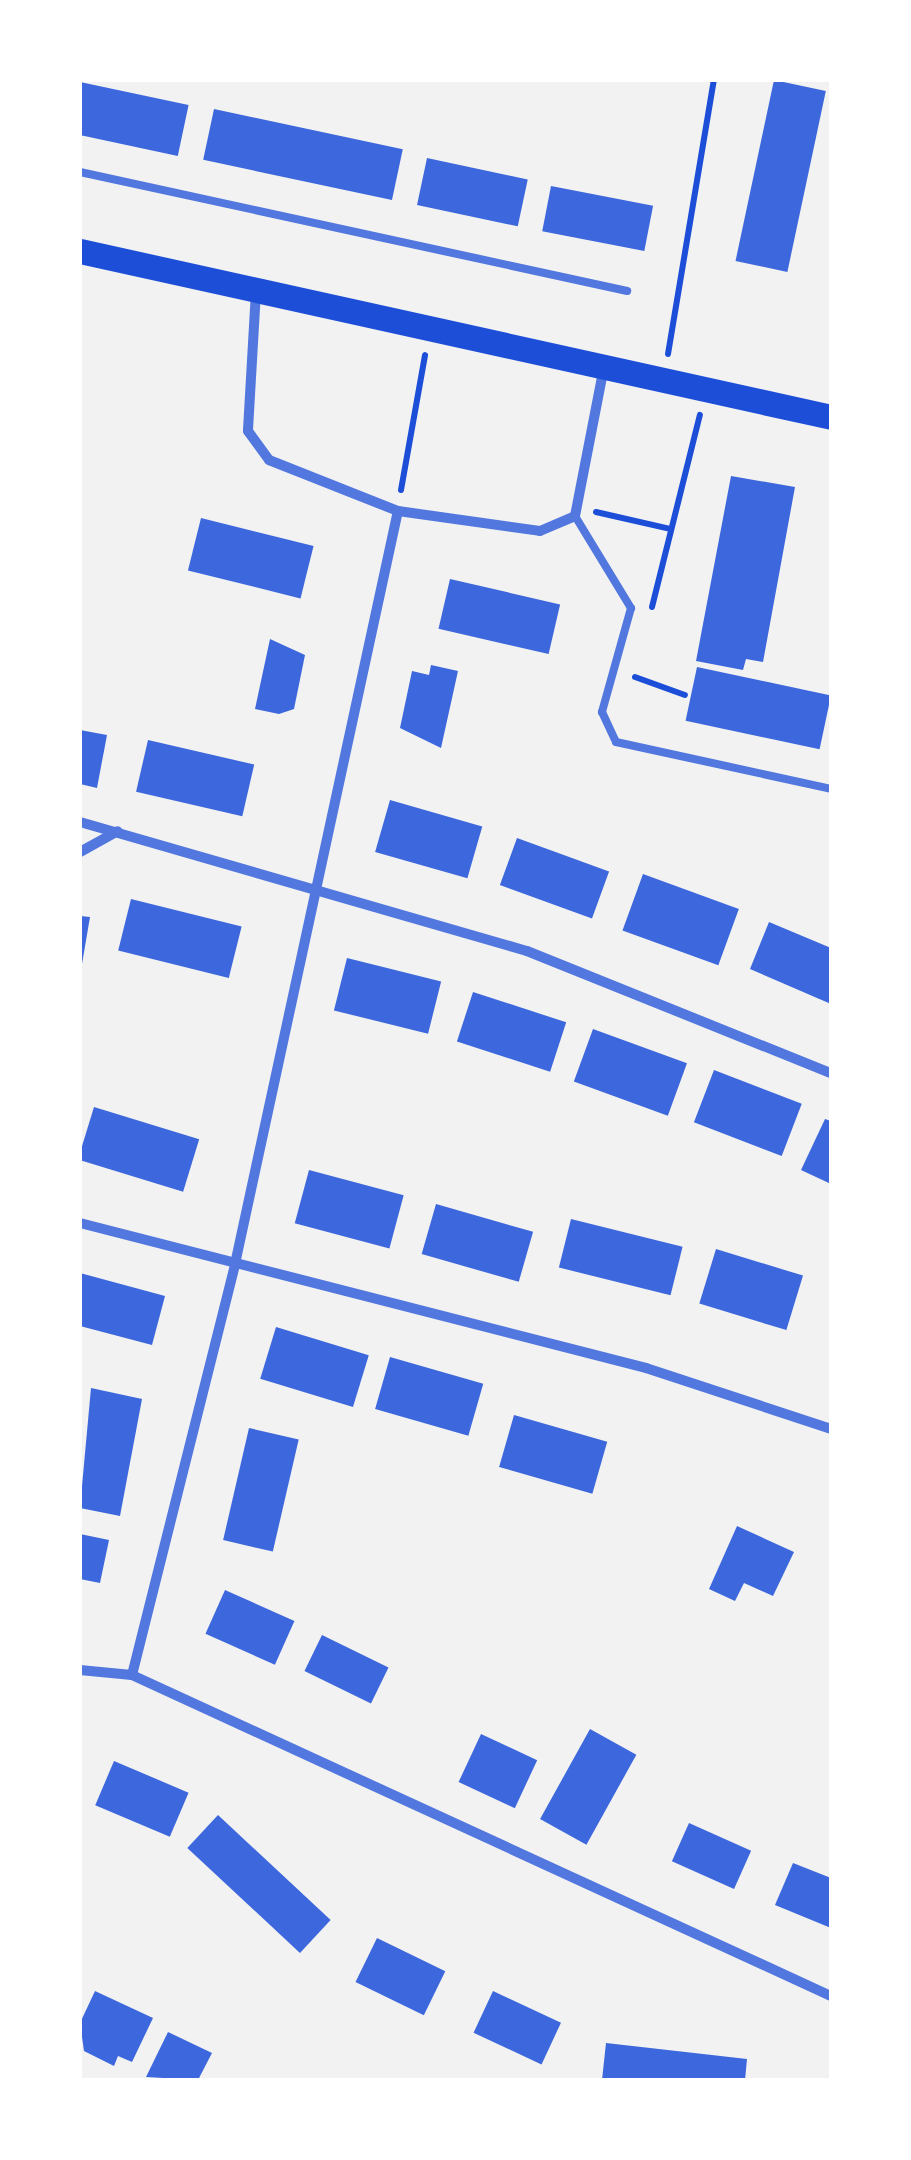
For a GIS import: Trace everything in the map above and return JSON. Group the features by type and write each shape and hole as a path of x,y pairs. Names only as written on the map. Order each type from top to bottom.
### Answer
{"main road":[{"path":"80,251 831,416"}],"street":[{"path":"256,289 248,431 269,460 398,511 540,530 575,516 604,366"},
{"path":"132,1675 235,1264 398,511"},
{"path":"80,822 119,830 313,894 527,951 831,1072"},
{"path":"80,852 119,830"},
{"path":"80,1223 646,1368 831,1429"},
{"path":"80,1670 132,1675 831,1996"}],"lane":[{"path":"80,172 627,291"},
{"path":"575,516 631,608 602,712 616,742 831,789"}],"path":[{"path":"664,380 714,80"},
{"path":"398,511 423,370"},
{"path":"648,625 706,389"},
{"path":"575,516 600,512 671,529"},
{"path":"638,663 634,682 686,695"}],"building":[{"path":"774,80 826,91 787,272 736,261"},
{"path":"80,82 189,105 178,156 80,135"},
{"path":"214,109 403,149 392,200 203,160"},
{"path":"427,158 528,179 518,226 417,205"},
{"path":"551,186 653,206 644,251 542,231"},
{"path":"731,476 795,487 763,662 746,659 743,670 696,661"},
{"path":"201,518 314,546 300,598 188,570"},
{"path":"450,579 560,604 549,654 439,629"},
{"path":"270,639 305,655 294,709 279,714 255,709"},
{"path":"431,665 458,671 441,748 400,728 412,671 429,675"},
{"path":"697,667 831,695 820,749 686,721"},
{"path":"80,730 107,735 97,788 80,784"},
{"path":"148,740 254,765 242,816 136,792"},
{"path":"390,800 482,826 467,878 375,852"},
{"path":"517,838 609,872 592,919 500,885"},
{"path":"643,874 739,909 718,965 622,930"},
{"path":"131,899 242,927 229,978 118,950"},
{"path":"80,916 90,917 82,964 80,964"},
{"path":"769,922 831,948 831,1004 750,969"},
{"path":"347,958 441,981 428,1034 334,1010"},
{"path":"473,992 566,1022 550,1072 457,1041"},
{"path":"593,1029 687,1063 668,1116 574,1082"},
{"path":"714,1070 802,1104 782,1156 694,1122"},
{"path":"94,1107 199,1139 183,1192 80,1160"},
{"path":"825,1119 831,1121 831,1184 801,1170"},
{"path":"309,1170 404,1195 389,1248 295,1223"},
{"path":"436,1204 533,1232 519,1282 422,1254"},
{"path":"571,1219 683,1247 670,1295 559,1268"},
{"path":"716,1249 803,1276 786,1330 699,1304"},
{"path":"80,1273 165,1296 152,1345 80,1326"},
{"path":"276,1327 369,1355 353,1407 260,1379"},
{"path":"390,1357 483,1384 468,1436 375,1409"},
{"path":"91,1388 142,1399 120,1516 80,1508"},
{"path":"514,1415 607,1442 592,1494 499,1467"},
{"path":"249,1428 299,1439 273,1552 223,1540"},
{"path":"737,1526 794,1552 773,1596 744,1583 735,1601 709,1589"},
{"path":"80,1534 109,1540 100,1583 80,1579"},
{"path":"225,1590 294,1621 275,1665 205,1634"},
{"path":"322,1635 389,1667 371,1703 304,1671"},
{"path":"590,1729 636,1755 586,1845 540,1819"},
{"path":"481,1734 537,1760 515,1808 459,1782"},
{"path":"114,1761 189,1793 170,1837 95,1805"},
{"path":"218,1815 331,1920 300,1953 187,1848"},
{"path":"689,1823 751,1851 734,1889 672,1861"},
{"path":"793,1863 831,1878 831,1928 775,1905"},
{"path":"377,1938 445,1971 424,2015 356,1982"},
{"path":"95,1991 153,2018 132,2062 118,2056 114,2066 84,2051 80,2023"},
{"path":"493,1991 561,2023 542,2064 474,2033"},
{"path":"168,2032 212,2053 198,2080 146,2077"},
{"path":"606,2043 747,2059 745,2080 602,2080"}]}
